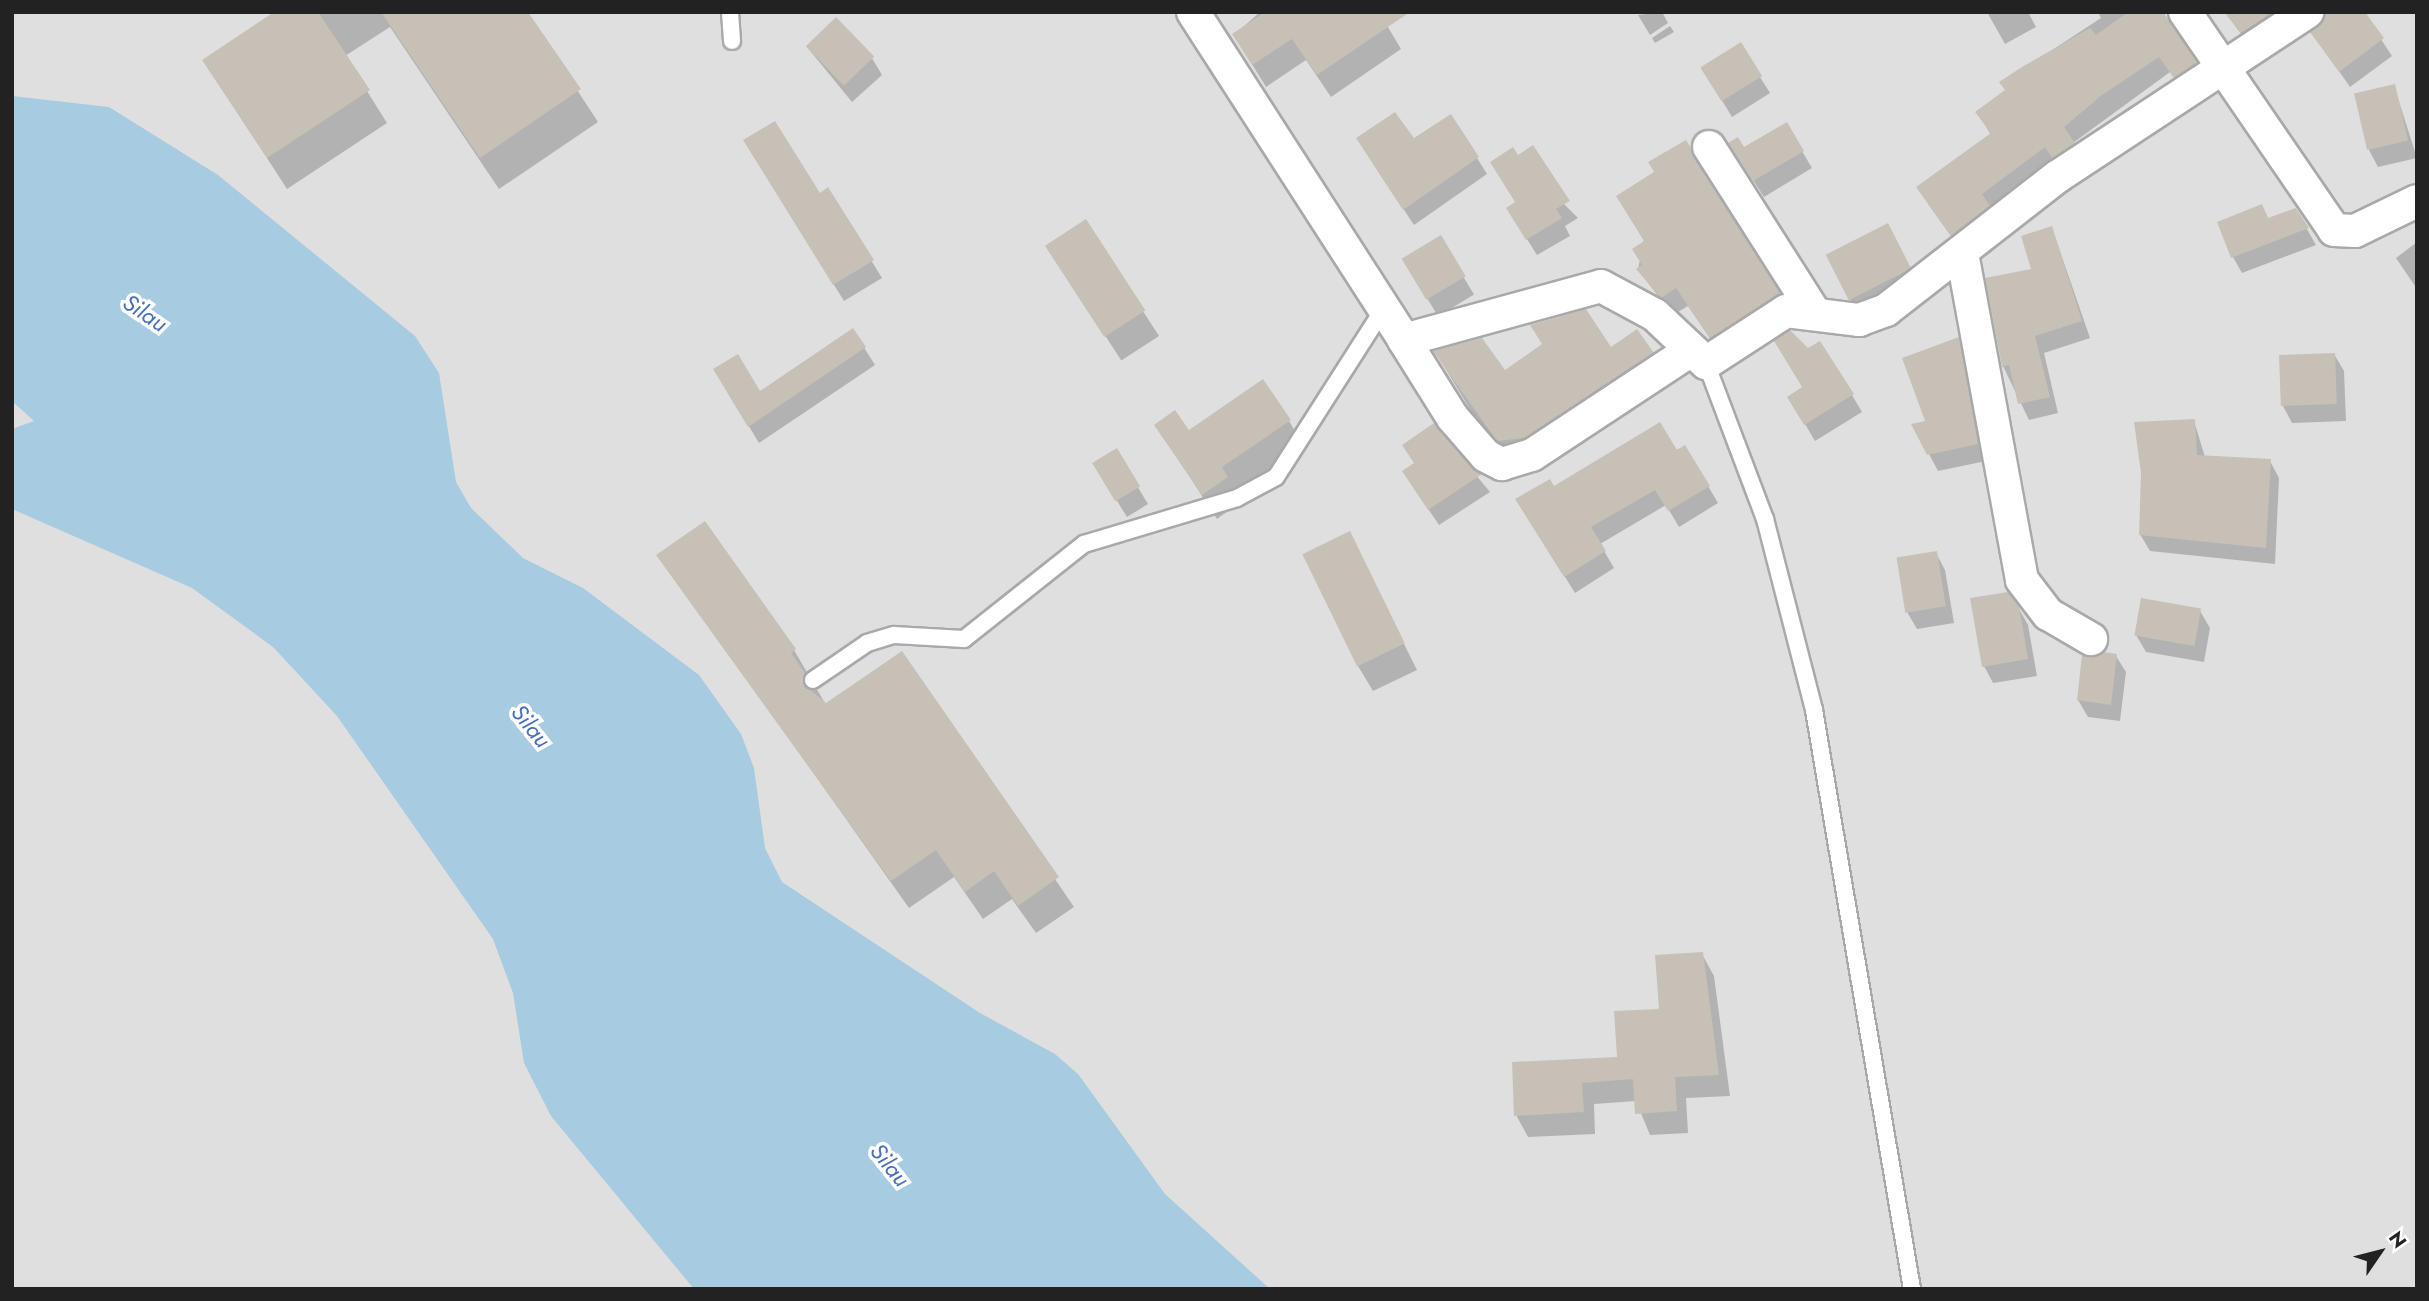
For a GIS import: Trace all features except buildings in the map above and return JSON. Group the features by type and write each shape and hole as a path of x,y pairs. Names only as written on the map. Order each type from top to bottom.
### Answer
{"street":[{"path":"1193,12 1453,418 1486,456 1502,464 1532,455 1698,357 1786,311 1813,310 1872,316 1962,253 2057,177 2308,12"},
{"path":"2185,12 2225,66 2316,213 2334,230 2356,231 2417,201"},
{"path":"1709,147 1813,310"},
{"path":"1962,253 2022,580 2048,614 2091,639"},
{"path":"1404,340 1601,286 1655,315 1698,357"}],"lane":[{"path":"730,12 732,41"},
{"path":"813,680 867,643 894,635 964,639 1084,544 1237,498 1276,477 1383,310"},
{"path":"1698,357 1765,519 1814,710 1912,1289"}],"shaded area":[{"path":"12,12 2417,12 2417,1289 12,1289"}],"water":[{"name":"Silau","path":"12,96 109,107 218,175 415,336 439,373 456,482 471,508 523,558 583,588 699,675 741,734 754,768 765,848 782,882 980,1013 1055,1054 1078,1074 1165,1194 1270,1289 694,1289 551,1116 524,1063 513,993 493,939 337,716 273,647 192,588 12,509 12,429 34,421 12,401"}]}
